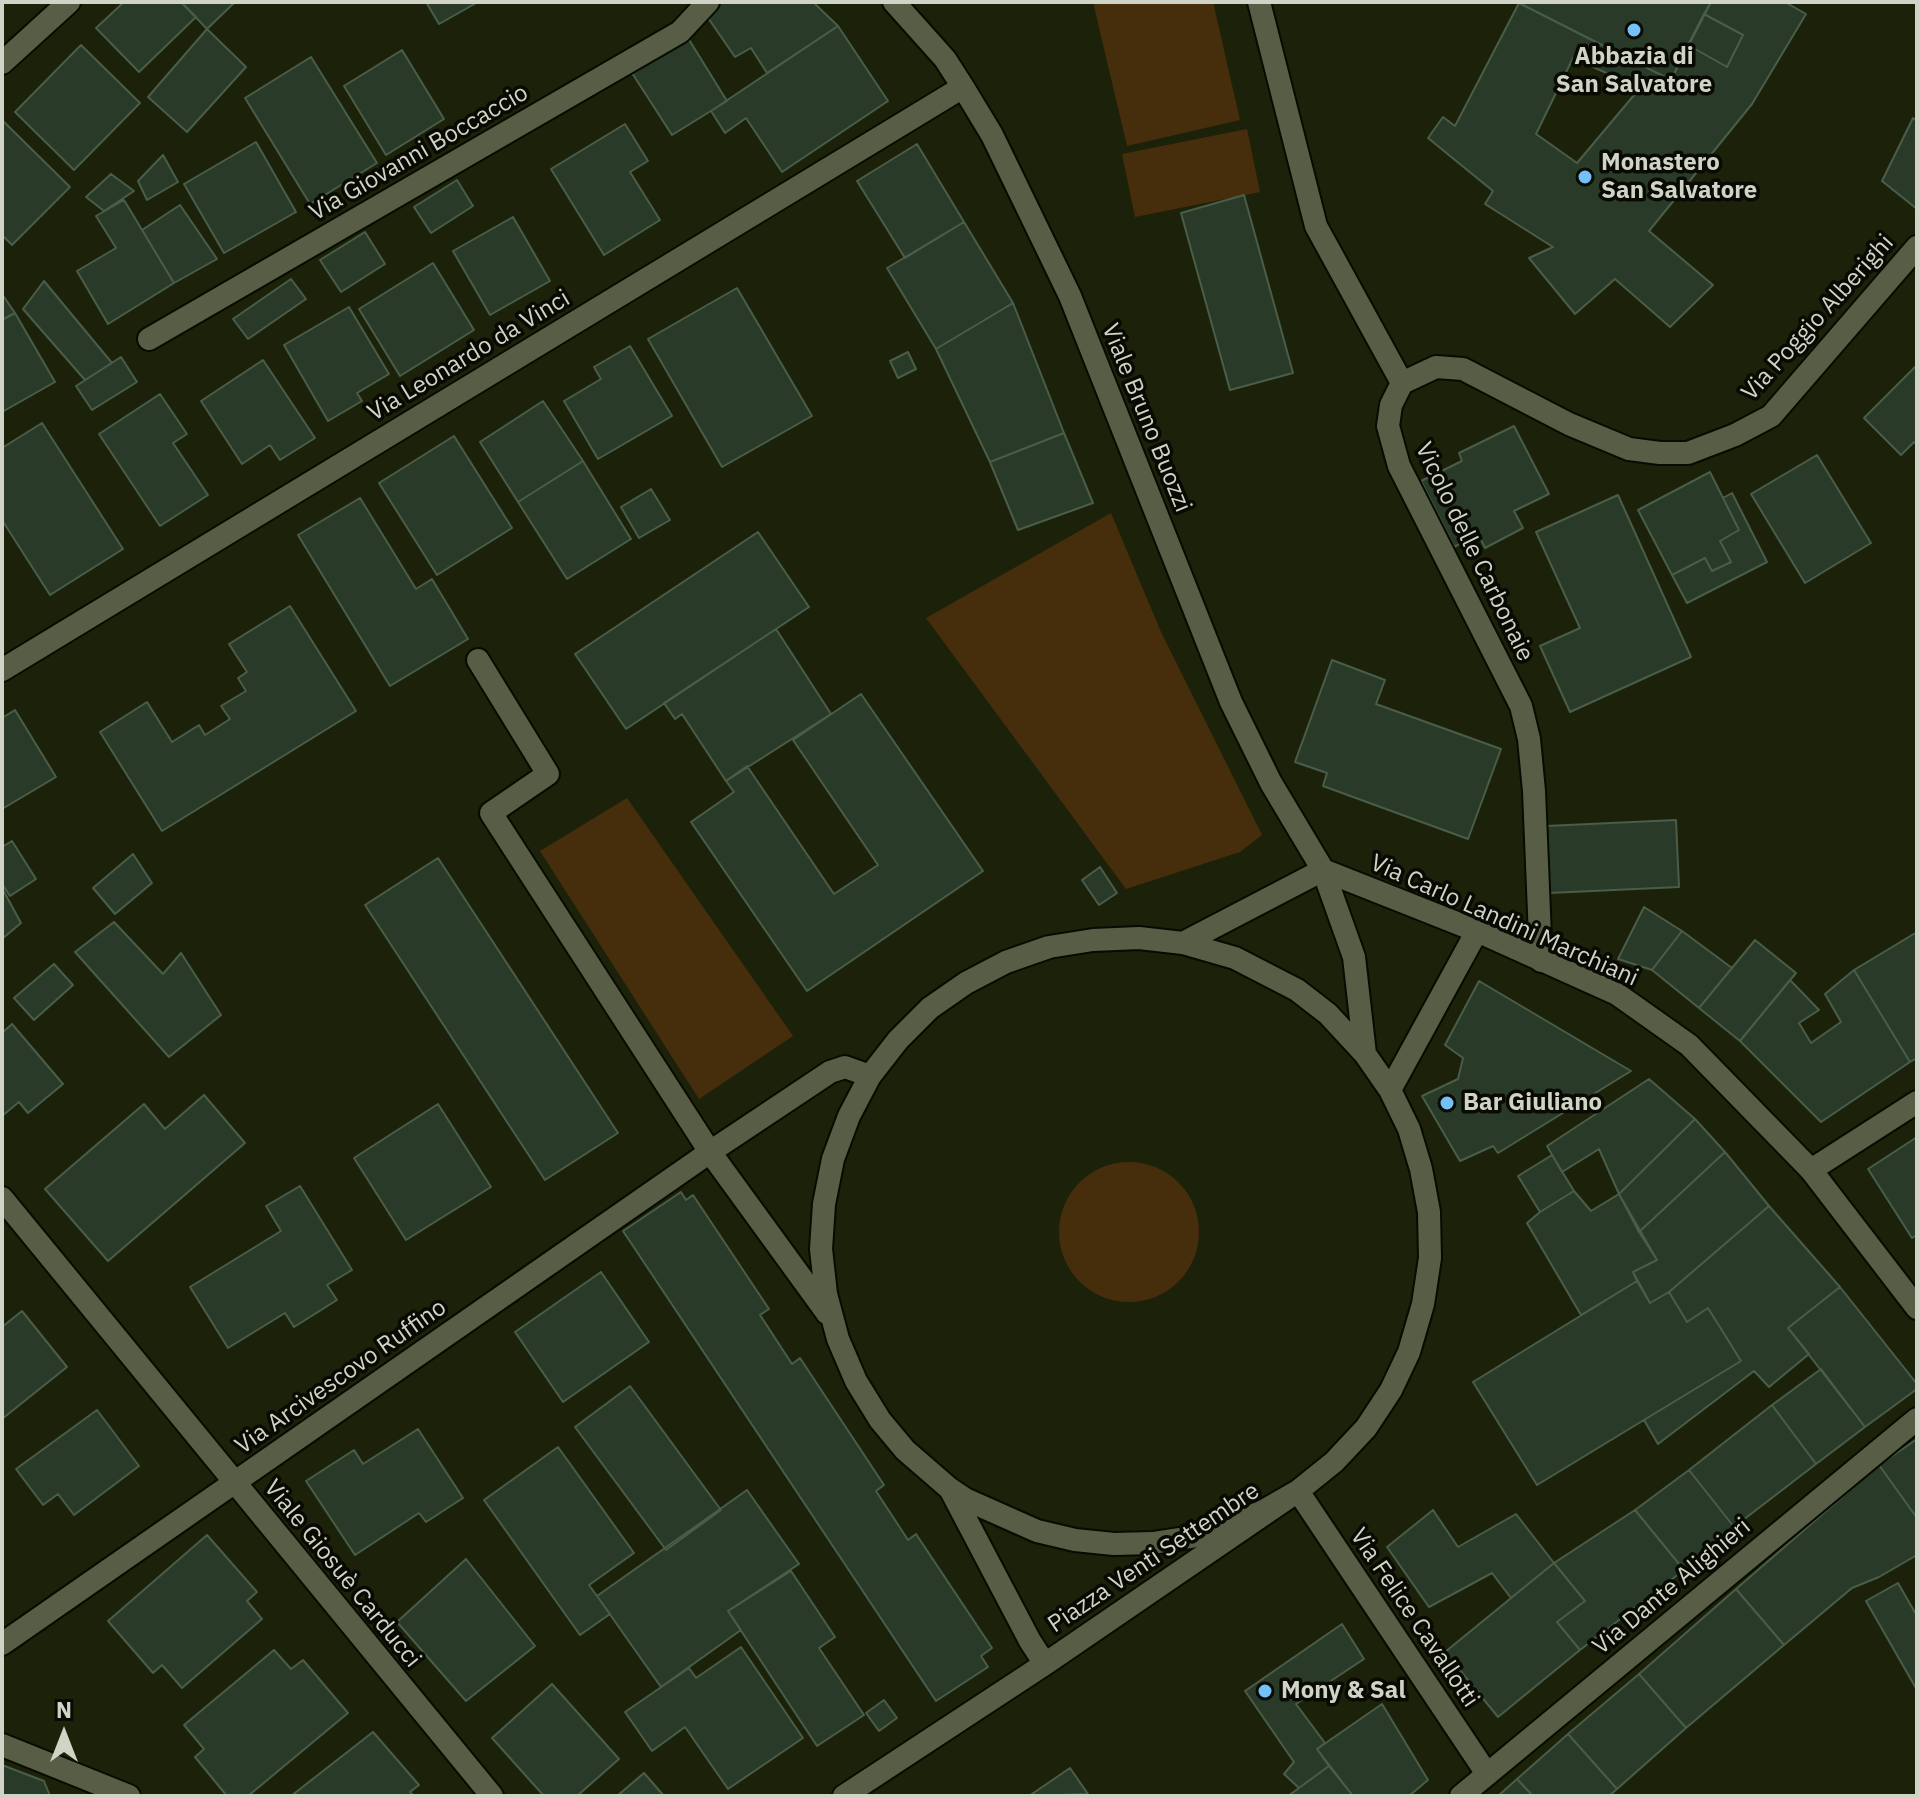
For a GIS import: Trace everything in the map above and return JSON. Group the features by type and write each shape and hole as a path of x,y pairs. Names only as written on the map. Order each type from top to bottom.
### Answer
{"street":[{"path":"2,63 69,2"},
{"name":"Via Giovanni Boccaccio","path":"149,339 680,32 708,2"},
{"name":"Viale Bruno Buozzi","path":"894,2 945,59 992,135 1070,296 1231,702 1271,783 1323,870"},
{"path":"1259,2 1316,226 1402,383"},
{"name":"Via Leonardo da Vinci","path":"2,670 963,87"},
{"name":"Via Poggio Alberighi","path":"1402,383 1436,367 1463,369 1569,424 1629,449 1688,453 1735,435 1771,416 1917,247"},
{"name":"Vicolo delle Carbonaie","path":"1402,383 1391,405 1388,426 1399,466 1515,693 1524,717 1534,791 1541,961"},
{"name":"Piazza Venti Settembre","path":"478,660 548,774 491,813 710,1152 833,1322"},
{"path":"1183,943 1323,870"},
{"name":"Via Carlo Landini Marchiani","path":"1323,870 1477,931 1617,994 1689,1045 1811,1170 1917,1308"},
{"name":"Piazza Venti Settembre","path":"1323,870 1354,957 1365,1054"},
{"path":"1390,1090 1477,931"},
{"name":"Piazza Venti Settembre","path":"950,1489 1045,1664 1298,1491 1334,1462 1374,1415 1391,1390 1409,1352 1423,1304 1430,1258 1429,1212 1409,1129 1390,1090 1365,1054 1328,1014 1284,982 1235,958 1183,943 1139,938 1093,940 1049,947 1006,962 966,983 930,1008 898,1040 870,1076 849,1116 838,1144 824,1204 821,1249 833,1322 856,1381 880,1420 905,1450 950,1489 1000,1517 1037,1531 1075,1540 1114,1544 1166,1541 1229,1526 1298,1491"},
{"path":"710,1152 830,1072 845,1067 870,1076"},
{"path":"1811,1170 1917,1102"},
{"name":"Via Arcivescovo Ruffino","path":"2,1644 710,1152"},
{"name":"Viale Giosuè Carducci","path":"2,1198 492,1796"},
{"name":"Via Dante Alighieri","path":"1461,1796 1917,1419"},
{"name":"Via Felice Cavallotti","path":"1298,1491 1487,1774"},
{"path":"844,1796 1045,1664"},
{"path":"2,1745 129,1796"}],"shaded area":[{"path":"1093,2 1213,2 1240,120 1127,146"},
{"path":"1247,129 1260,192 1135,217 1122,154"},
{"path":"1111,513 1161,632 1262,835 1240,852 1126,889 926,618"},
{"path":"627,798 793,1036 699,1099 540,851"},
{"path":"1129,1162 1156,1168 1178,1183 1193,1205 1199,1232 1193,1259 1178,1281 1156,1296 1129,1302 1102,1296 1080,1281 1065,1259 1059,1232 1065,1205 1080,1183 1102,1168"}],"building":[{"path":"124,2 181,2 196,17 139,72 96,28"},
{"path":"181,2 235,2 207,29"},
{"path":"426,2 478,2 439,24"},
{"path":"719,2 813,2 838,26 767,73 751,48 735,57 706,15"},
{"name":"Abbazia di San Salvatore","path":"1517,2 1711,2 1671,80"},
{"name":"Monastero San Salvatore","path":"1711,2 1785,2 1806,14 1752,104 1649,231 1713,285 1670,327 1615,279 1575,314 1529,258 1553,247 1485,204 1493,191 1428,138 1443,117 1455,126 1519,3 1671,80 1688,45 1727,67 1743,35 1704,14","holes":["1573,58 1640,88 1577,163 1536,134"]},
{"path":"1704,14 1743,35 1727,67 1688,45"},
{"path":"838,26 888,101 782,172 746,118 725,133 711,111"},
{"path":"207,29 246,67 187,132 148,97"},
{"path":"688,38 727,101 672,135 632,73"},
{"path":"81,45 140,103 74,170 15,112"},
{"path":"402,50 444,119 386,155 344,86"},
{"path":"311,57 377,163 310,204 245,98"},
{"path":"1913,118 1917,121 1917,209 1882,181"},
{"path":"2,120 70,187 12,245 2,235"},
{"path":"625,124 648,161 630,172 660,220 604,255 551,169"},
{"path":"256,142 296,212 224,253 184,184"},
{"path":"917,144 964,222 905,258 857,181"},
{"path":"163,155 178,182 147,200 138,181"},
{"path":"111,174 134,191 104,211 86,197"},
{"path":"457,180 473,206 431,233 414,207"},
{"path":"1244,195 1293,373 1230,390 1181,213"},
{"path":"124,200 174,283 108,324 77,271 116,248 96,216"},
{"path":"180,205 217,259 174,283 142,230"},
{"path":"513,217 550,281 490,315 453,251"},
{"path":"964,222 1013,303 936,349 887,268"},
{"path":"365,232 385,264 341,292 320,260"},
{"path":"433,263 474,330 400,376 359,309"},
{"path":"291,279 306,299 248,339 233,319"},
{"path":"44,281 112,363 85,380 23,309"},
{"path":"737,288 812,416 722,467 648,339"},
{"path":"2,294 15,313 2,320"},
{"path":"1013,303 1064,433 990,462 936,349"},
{"path":"349,307 389,374 357,393 362,401 328,421 284,345"},
{"path":"15,313 55,382 2,412 2,320"},
{"path":"630,346 672,416 598,459 564,401 601,379 594,367"},
{"path":"908,352 916,369 898,378 890,361"},
{"path":"121,357 137,382 92,410 76,386"},
{"path":"263,360 315,438 280,460 270,445 242,464 201,401"},
{"path":"1917,365 1917,445 1914,442 1901,455 1864,418"},
{"path":"160,394 187,434 173,443 208,495 160,526 99,434"},
{"path":"543,401 583,461 518,502 480,442"},
{"path":"42,423 123,549 50,595 2,520 2,448"},
{"path":"1514,426 1549,494 1514,511 1523,528 1485,548 1478,534 1454,547 1421,481 1462,461 1459,453"},
{"path":"1064,433 1093,503 1018,530 990,462"},
{"path":"454,436 512,528 437,575 379,483"},
{"path":"1817,455 1871,543 1805,583 1751,494"},
{"path":"583,461 631,539 567,579 518,502"},
{"path":"1710,472 1739,530 1720,541 1731,562 1712,571 1705,558 1672,575 1638,510"},
{"path":"651,489 670,520 639,538 621,507"},
{"path":"1732,493 1767,562 1687,603 1672,575 1705,558 1712,571 1731,562 1720,541 1739,530 1723,498"},
{"path":"1618,495 1691,657 1570,712 1540,646 1580,628 1536,532"},
{"path":"360,498 416,589 432,579 468,639 390,686 298,535"},
{"path":"758,532 809,607 626,729 575,654"},
{"path":"290,606 356,711 162,831 100,732 147,702 172,742 199,725 205,735 230,719 221,706 246,691 238,678 247,672 229,644"},
{"path":"776,629 831,714 726,781 682,714 675,719 664,703"},
{"path":"1332,660 1385,680 1376,704 1501,749 1468,839 1323,786 1327,773 1295,762"},
{"path":"861,694 983,871 807,991 691,822 734,792 726,781 747,766 834,894 878,865 793,740"},
{"path":"15,710 56,777 2,809 2,718"},
{"path":"1676,820 1679,887 1549,893 1546,826"},
{"path":"12,841 36,879 10,896 2,884 2,847"},
{"path":"133,854 152,883 115,914 93,888"},
{"path":"438,858 618,1133 545,1180 365,905"},
{"path":"1100,867 1117,893 1099,905 1082,880"},
{"path":"2,888 21,923 2,939"},
{"path":"1644,907 1682,931 1652,970 1618,959"},
{"path":"114,922 163,974 181,953 221,1015 169,1057 75,952"},
{"path":"1682,931 1732,968 1699,1008 1652,970"},
{"path":"1917,932 1917,1058 1910,1062 1854,970"},
{"path":"1755,940 1796,973 1740,1041 1699,1008"},
{"path":"54,964 73,985 34,1020 14,998"},
{"path":"1854,970 1910,1062 1821,1122 1740,1041 1790,980 1819,1010 1799,1023 1811,1043 1841,1022 1825,994"},
{"path":"1479,981 1631,1071 1498,1153 1493,1146 1460,1161 1422,1096 1458,1079 1463,1058 1445,1045"},
{"path":"12,1024 63,1084 28,1113 19,1102 2,1116 2,1033"},
{"path":"1649,1079 1695,1119 1619,1194 1599,1149 1562,1172 1547,1146"},
{"path":"204,1095 245,1143 108,1261 45,1189 144,1104 165,1129"},
{"path":"438,1104 491,1187 406,1240 354,1158"},
{"path":"1695,1119 1725,1152 1639,1232 1619,1194"},
{"path":"1917,1137 1917,1235 1912,1238 1868,1169"},
{"path":"1725,1152 1769,1206 1669,1292 1650,1303 1633,1272 1657,1260 1639,1232"},
{"path":"1552,1155 1574,1191 1540,1212 1518,1176"},
{"path":"300,1186 352,1270 327,1285 337,1300 294,1327 285,1313 228,1348 190,1287 281,1231 266,1206"},
{"path":"1574,1191 1591,1211 1619,1194 1657,1260 1633,1272 1637,1281 1581,1315 1527,1223"},
{"path":"681,1192 686,1200 693,1195 769,1309 760,1315 792,1364 800,1358 884,1485 876,1491 908,1540 916,1534 992,1648 981,1656 988,1667 936,1701 623,1231"},
{"path":"1769,1206 1840,1287 1788,1328 1809,1354 1769,1387 1754,1371 1658,1444 1644,1420 1741,1361 1708,1308 1687,1322 1669,1292"},
{"path":"601,1272 649,1342 563,1402 515,1332"},
{"path":"1637,1281 1650,1303 1669,1292 1687,1322 1708,1308 1741,1361 1537,1485 1473,1382"},
{"path":"1840,1287 1917,1384 1917,1389 1865,1427 1788,1328"},
{"path":"22,1311 67,1367 2,1419 2,1327"},
{"path":"1821,1369 1865,1427 1816,1464 1772,1405"},
{"path":"630,1386 721,1510 666,1550 575,1427"},
{"path":"1772,1405 1816,1464 1734,1527 1689,1470"},
{"path":"97,1410 139,1466 74,1515 58,1494 43,1505 16,1469"},
{"path":"418,1429 463,1498 426,1522 419,1513 355,1555 306,1481 354,1450 363,1464"},
{"path":"1917,1439 1917,1518 1879,1465"},
{"path":"558,1447 634,1553 589,1585 610,1614 580,1635 484,1500"},
{"path":"1879,1465 1917,1518 1917,1555 1879,1577 1852,1588 1784,1645 1736,1589"},
{"path":"1689,1470 1734,1527 1684,1570 1635,1510"},
{"path":"747,1490 799,1564 728,1611 741,1630 661,1687 597,1596"},
{"path":"1433,1510 1458,1547 1516,1514 1554,1563 1511,1598 1492,1573 1429,1607 1387,1547"},
{"path":"1635,1510 1684,1570 1580,1650 1557,1622 1585,1601 1554,1563"},
{"path":"207,1535 257,1592 247,1601 262,1619 182,1688 162,1665 153,1673 108,1621"},
{"path":"466,1559 535,1646 466,1701 397,1622"},
{"path":"1554,1563 1585,1601 1557,1622 1580,1650 1498,1717 1445,1652"},
{"path":"791,1571 835,1637 819,1648 864,1715 817,1746 728,1611"},
{"path":"1898,1583 1917,1616 1917,1690 1866,1601"},
{"path":"1736,1589 1784,1645 1686,1728 1639,1674"},
{"path":"1342,1624 1364,1659 1296,1704 1325,1743 1317,1749 1329,1766 1299,1788 1284,1774 1294,1762 1245,1691"},
{"path":"741,1647 803,1738 728,1789 685,1727 652,1751 625,1712 689,1668 696,1678"},
{"path":"274,1650 291,1669 303,1660 348,1713 248,1796 227,1796 195,1757 204,1749 184,1725"},
{"path":"1639,1674 1686,1728 1617,1789 1568,1734"},
{"path":"552,1684 619,1759 577,1796 544,1796 492,1738"},
{"path":"884,1700 897,1718 879,1731 866,1713"},
{"path":"1382,1704 1428,1780 1409,1796 1353,1796 1317,1749"},
{"path":"373,1732 419,1785 410,1792 414,1796 291,1796"},
{"path":"1568,1734 1617,1789 1609,1796 1533,1796 1517,1779"},
{"path":"2,1765 44,1781 50,1796 2,1796"},
{"path":"1329,1766 1353,1796 1288,1796 1299,1788"},
{"path":"1070,1768 1088,1794 1029,1796"},
{"path":"644,1773 664,1796 617,1796"},
{"path":"1517,1779 1533,1796 1498,1796"}],"place":[{"name":"Abbazia di San Salvatore","path":"1634,30"},
{"name":"Monastero San Salvatore","path":"1585,177"},
{"name":"Bar Giuliano","path":"1447,1103"},
{"name":"Mony & Sal","path":"1265,1691"}]}
